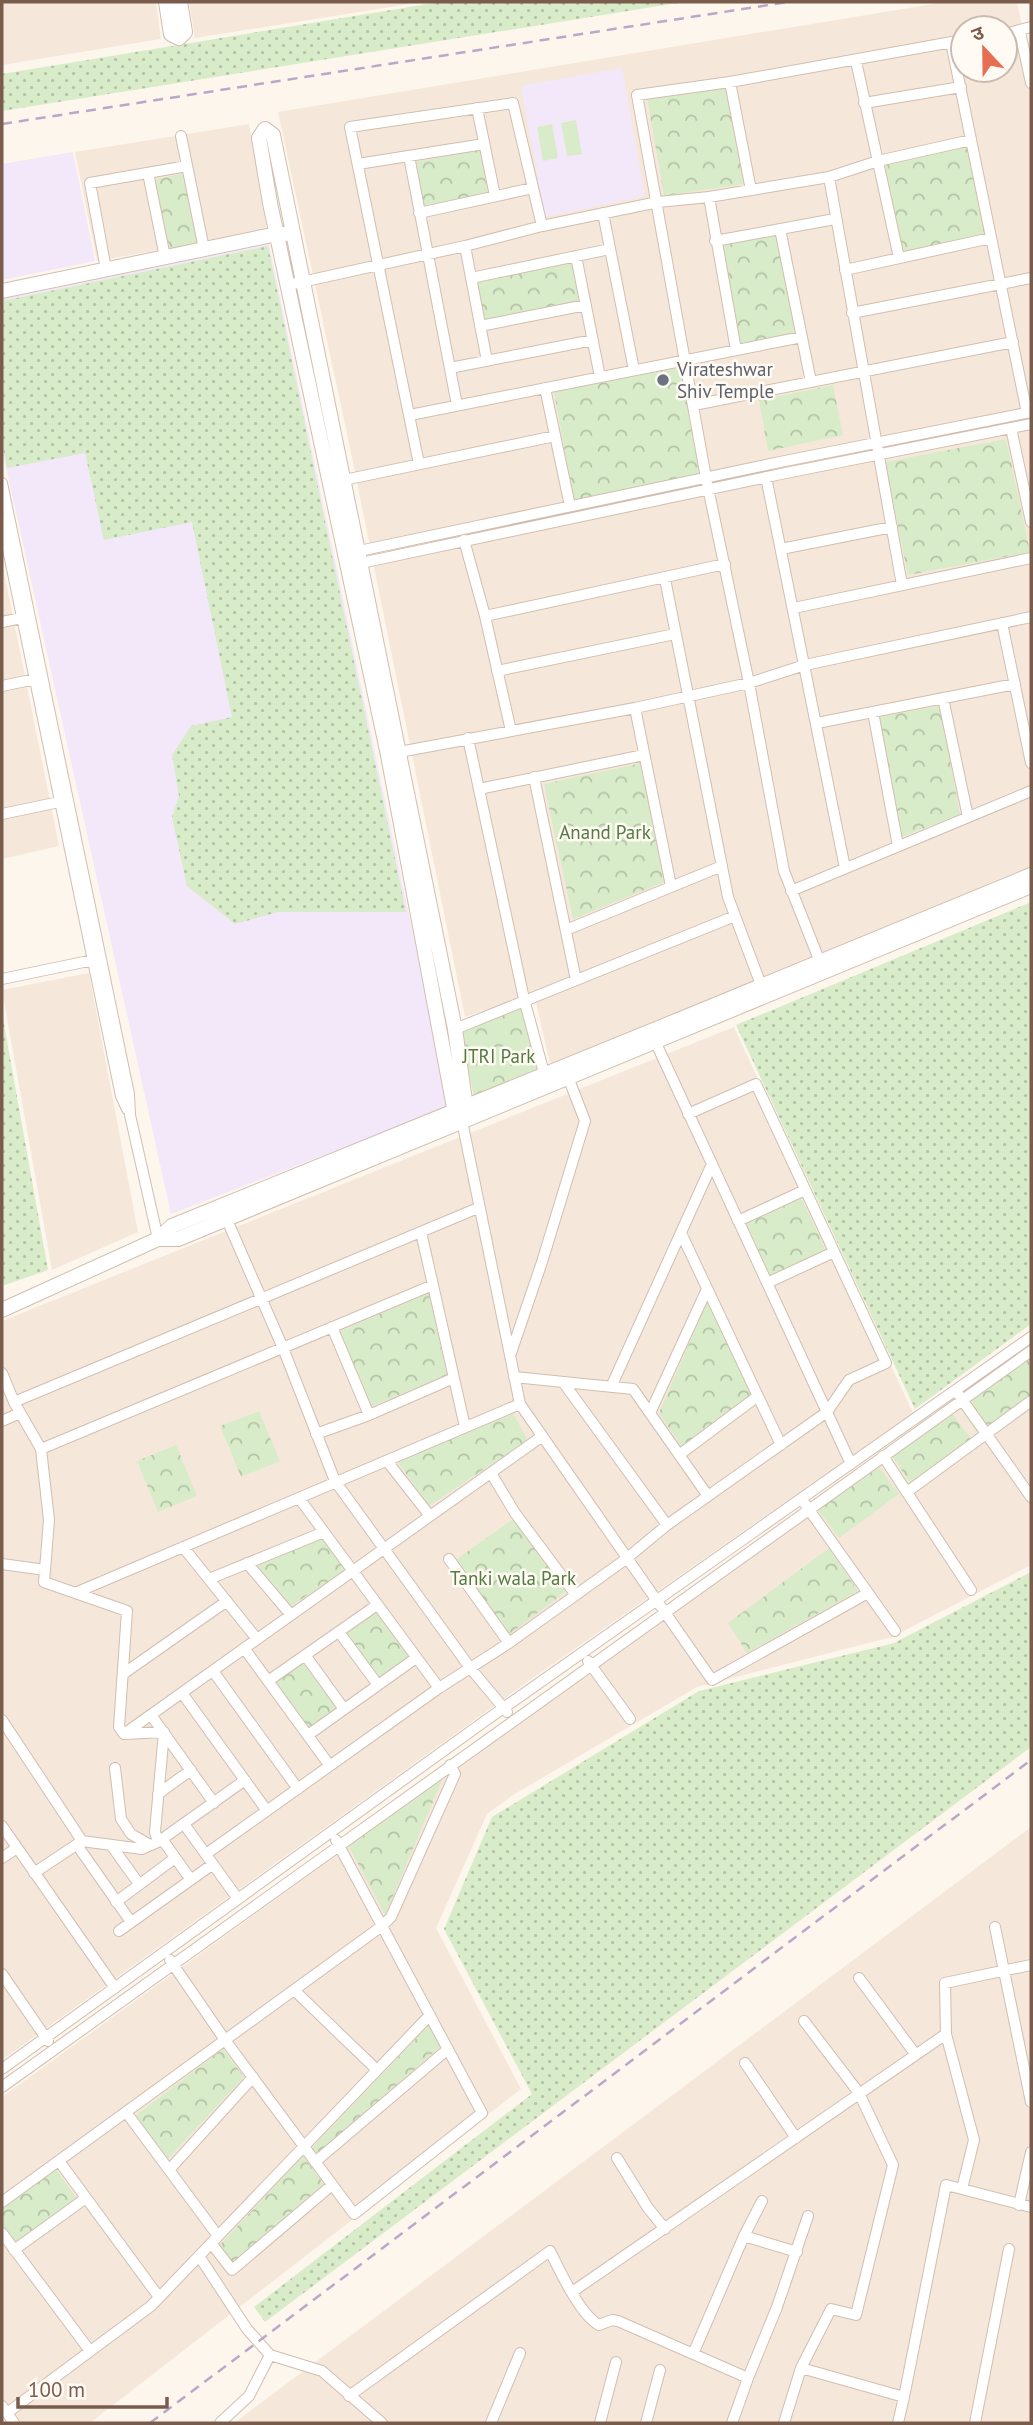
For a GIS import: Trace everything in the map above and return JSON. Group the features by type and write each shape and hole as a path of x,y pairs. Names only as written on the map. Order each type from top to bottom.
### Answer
{"street":[{"path":"166,2 171,34 179,38 185,32 180,2"},
{"path":"1026,29 1031,83"},
{"path":"820,962 784,871 749,683 706,478 637,94 730,82 949,43"},
{"path":"856,61 898,258"},
{"path":"730,82 751,190"},
{"path":"961,84 1030,417"},
{"path":"864,103 961,87"},
{"path":"419,464 350,127 513,103 542,226"},
{"path":"477,108 495,196"},
{"path":"356,558 277,234 258,138 265,129 273,135 344,480 356,558 478,1208 520,1404 712,1680 868,1593"},
{"path":"181,136 204,249"},
{"path":"288,285 658,202 709,198 829,177 878,161 971,140"},
{"path":"358,164 484,144"},
{"path":"409,156 457,405"},
{"path":"106,269 90,183 187,166"},
{"path":"148,173 165,257"},
{"path":"829,177 902,585"},
{"path":"419,213 533,188"},
{"path":"709,198 736,349"},
{"path":"603,213 634,370"},
{"path":"715,241 835,219"},
{"path":"780,229 811,382"},
{"path":"2,291 277,234 294,234"},
{"path":"845,270 991,238"},
{"path":"465,246 487,361"},
{"path":"471,278 610,249"},
{"path":"576,257 600,377"},
{"path":"852,313 1031,278"},
{"path":"480,326 586,305"},
{"path":"410,415 802,337"},
{"path":"450,368 593,340"},
{"path":"694,405 1013,342"},
{"path":"545,388 570,506"},
{"path":"356,558 570,506 706,478 1011,428 1030,417"},
{"path":"356,558 464,540 710,490 877,449 1030,417"},
{"path":"1011,428 1031,522"},
{"path":"344,480 555,436"},
{"path":"766,477 845,868"},
{"path":"2,483 38,678 158,1239"},
{"path":"636,493 657,501"},
{"path":"2,520 22,618 38,678"},
{"path":"781,549 892,527"},
{"path":"464,540 485,616 511,731"},
{"path":"794,608 1031,558"},
{"path":"485,616 725,564"},
{"path":"665,579 728,897 761,985"},
{"path":"394,753 635,708 749,683 806,665 1031,617"},
{"path":"2,622 22,618"},
{"path":"1002,623 1031,763"},
{"path":"498,671 675,634"},
{"path":"2,686 38,678"},
{"path":"817,723 1015,684"},
{"path":"943,698 968,817"},
{"path":"635,708 671,886"},
{"path":"873,712 898,846"},
{"path":"468,738 524,999 544,1073"},
{"path":"394,753 455,1029 461,1114"},
{"path":"479,789 644,755"},
{"path":"534,777 576,980"},
{"path":"791,891 1031,791"},
{"path":"2,814 64,801"},
{"path":"566,930 722,866"},
{"path":"461,1114 544,1073 1031,875"},
{"path":"2,1310 158,1239 178,1239 224,1212 461,1114 568,1077 1031,886"},
{"path":"455,1029 735,916"},
{"path":"2,979 97,959"},
{"path":"654,1041 850,1464"},
{"path":"510,1355 585,1121 568,1077"},
{"path":"206,1854 439,1688 509,1643 626,1559 667,1525 827,1412 849,1380 886,1363 756,1084 688,1114"},
{"path":"611,1387 712,1164"},
{"path":"738,1221 805,1190"},
{"path":"14,1402 478,1208"},
{"path":"224,1212 283,1348 335,1482 471,1669 513,1720"},
{"path":"421,1232 465,1427"},
{"path":"681,1233 781,1445"},
{"path":"767,1283 834,1252"},
{"path":"41,1449 433,1285"},
{"path":"650,1413 707,1289"},
{"path":"332,1327 369,1415"},
{"path":"2,2087 883,1456 1031,1336"},
{"path":"2,2069 504,1707 850,1464 1031,1351"},
{"path":"2,1373 14,1402 41,1449 49,1520 44,1582 127,1611 120,1727 124,1734"},
{"path":"514,1377 633,1389 708,1496"},
{"path":"316,1434 369,1415 454,1378"},
{"path":"563,1382 667,1525"},
{"path":"959,1395 1031,1497"},
{"path":"679,1455 758,1396"},
{"path":"907,1492 1031,1401"},
{"path":"75,1593 520,1404"},
{"path":"2,1421 20,1413"},
{"path":"124,1734 541,1437"},
{"path":"883,1456 971,1590"},
{"path":"387,1461 430,1516"},
{"path":"491,1473 515,1513 576,1595"},
{"path":"299,1498 439,1688"},
{"path":"802,1499 895,1632"},
{"path":"209,1579 324,1532"},
{"path":"183,1547 257,1639"},
{"path":"449,1559 509,1643"},
{"path":"247,1563 291,1615"},
{"path":"2,1564 45,1570"},
{"path":"123,1674 227,1601"},
{"path":"268,1681 377,1605"},
{"path":"339,1632 378,1685"},
{"path":"244,1648 330,1766"},
{"path":"582,1653 630,1719"},
{"path":"305,1655 344,1709"},
{"path":"308,1735 416,1658"},
{"path":"213,1671 298,1789"},
{"path":"182,1693 267,1811"},
{"path":"151,1715 214,1802"},
{"path":"2,1720 131,1922"},
{"path":"124,1734 164,1732"},
{"path":"157,1842 155,1832 164,1732"},
{"path":"2,2202 382,1926 391,1917 455,1774 450,1765"},
{"path":"115,1768 121,1819 131,1834 157,1842 175,1857 191,1880"},
{"path":"158,1794 191,1770"},
{"path":"34,1873 80,1843 142,1849 184,1824 245,1780"},
{"path":"184,1824 238,1899"},
{"path":"2,1826 115,1988"},
{"path":"165,1951 225,2040 354,2214 482,2113 332,1831"},
{"path":"111,1845 139,1884"},
{"path":"2,1858 17,1847"},
{"path":"116,1902 175,1857"},
{"path":"119,1931 213,1864"},
{"path":"995,1927 1031,2102"},
{"path":"962,2189 974,2140 946,2034 945,1983 1031,1965"},
{"path":"2,1974 54,2049"},
{"path":"859,1979 916,2055"},
{"path":"294,1990 377,2070"},
{"path":"14,2423 4,2409 90,2351 159,2297 430,2015"},
{"path":"784,2423 801,2368 831,2309 856,2315 893,2165 859,2093 804,2021"},
{"path":"572,2292 946,2034"},
{"path":"315,2162 448,2049"},
{"path":"745,2063 796,2138"},
{"path":"169,2170 253,2077"},
{"path":"126,2112 169,2170 215,2239 232,2270 332,2185"},
{"path":"898,2423 946,2185 1025,2206 1031,2152"},
{"path":"617,2158 648,2208 665,2229"},
{"path":"59,2161 159,2297"},
{"path":"14,2250 86,2198"},
{"path":"693,2354 762,2201"},
{"path":"732,2423 808,2216"},
{"path":"2,2233 90,2351"},
{"path":"744,2236 797,2252"},
{"path":"975,2423 1009,2249"},
{"path":"349,2396 550,2251 572,2292 593,2322 599,2325 612,2320 618,2321 748,2378"},
{"path":"199,2256 247,2329 270,2355 322,2371 382,2423"},
{"path":"491,2423 520,2354"},
{"path":"219,2423 250,2396 270,2355"},
{"path":"600,2423 616,2362"},
{"path":"801,2368 904,2398"},
{"path":"646,2423 660,2370"}],"shaded area":[{"path":"2,2 156,2 161,39 2,65"},
{"path":"189,2 422,2 195,38"},
{"path":"945,2 1017,2 1031,73 1031,871 550,1064 534,993 465,1017 349,443 278,112"},
{"path":"622,68 645,196 545,217 521,86"},
{"path":"249,124 267,231 97,261 75,152"},
{"path":"73,152 95,261 2,280 2,164"},
{"path":"269,244 449,1107 171,1214 2,449 2,299"},
{"path":"2,562 59,846 2,859"},
{"path":"89,973 138,1232 52,1270 2,990"},
{"path":"734,1027 913,1413 530,1680 2,2060 2,1321"},
{"path":"1031,1358 1031,1565 892,1637 697,1687 513,1795 487,1814 436,1928 521,2089 90,2423 21,2423 2,2397 2,2097 807,1516"},
{"path":"1031,1827 1031,2423 234,2423"}],"green space":[{"path":"440,2 684,2 2,111 2,74"},
{"path":"726,87 744,184 664,196 647,98"},
{"path":"576,120 582,154 567,156 561,123"},
{"path":"552,124 558,158 543,161 537,127"},
{"path":"966,146 988,236 899,254 882,162"},
{"path":"480,150 488,194 424,206 415,162"},
{"path":"186,173 199,246 170,251 155,179"},
{"path":"778,233 798,335 739,346 720,244"},
{"path":"268,246 406,912 278,912 235,924 187,886 172,817 179,796 172,755 191,726 232,717 192,522 104,540 85,453 7,468 2,443 2,301"},
{"path":"575,260 584,303 483,323 474,280"},
{"path":"682,367 702,475 574,501 554,392"},
{"path":"833,385 843,435 768,451 759,400"},
{"path":"1006,439 1030,552 908,575 885,462"},
{"path":"940,706 960,814 902,837 879,717"},
{"name":"Anand Park","path":"642,763 667,881 573,919 544,784"},
{"path":"1031,902 1031,1324 915,1409 736,1025"},
{"name":"JTRI Park","path":"521,1004 540,1077 475,1103 461,1033"},
{"path":"2,1013 48,1270 2,1286"},
{"path":"801,1197 826,1251 771,1277 746,1223"},
{"path":"429,1293 447,1375 370,1407 338,1332"},
{"path":"707,1302 752,1394 682,1447 659,1413"},
{"path":"1031,1357 1031,1396 978,1434 960,1408"},
{"path":"259,1411 280,1461 241,1477 220,1426"},
{"path":"952,1413 971,1439 911,1484 892,1456"},
{"path":"513,1414 528,1440 429,1506 397,1461"},
{"path":"176,1445 197,1496 158,1512 137,1461"},
{"path":"879,1467 899,1494 839,1538 818,1510"},
{"name":"Tanki wala Park","path":"515,1518 568,1590 508,1635 454,1561"},
{"path":"322,1538 346,1570 291,1606 257,1566"},
{"path":"829,1548 858,1591 747,1653 728,1623"},
{"path":"1031,1572 1031,1747 265,2322 254,2307 532,2094 444,1929 492,1817 699,1691 894,1643"},
{"path":"376,1608 411,1657 379,1680 344,1631"},
{"path":"305,1659 339,1708 309,1729 274,1680"},
{"path":"443,1778 385,1915 348,1845"},
{"path":"429,2025 441,2046 316,2155 311,2149"},
{"path":"223,2049 244,2077 167,2160 135,2116"},
{"path":"303,2156 324,2184 232,2263 219,2246"},
{"path":"56,2169 77,2199 16,2243 2,2224 2,2208"}],"railway":[{"path":"2,124 788,2"},
{"path":"150,2423 1031,1760"}],"place":[{"name":"Virateshwar Shiv Temple","path":"663,380"}]}
